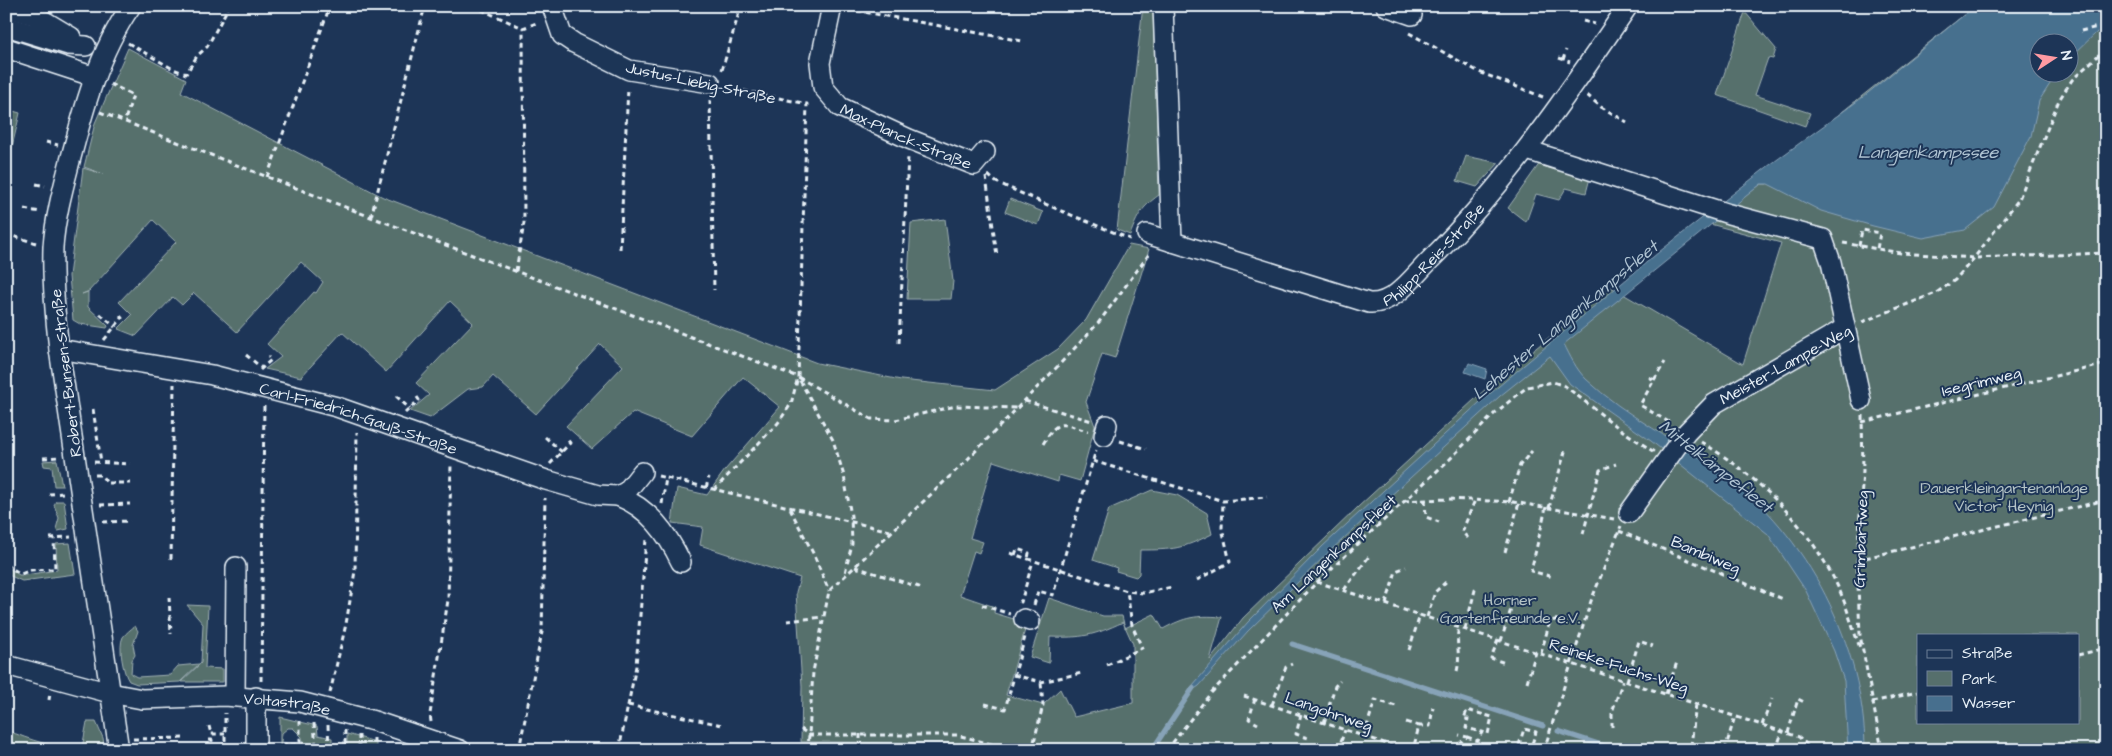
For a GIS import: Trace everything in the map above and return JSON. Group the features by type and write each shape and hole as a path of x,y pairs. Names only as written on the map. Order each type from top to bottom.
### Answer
{"street":[{"name":"Robert-Bunsen-Straße","path":"118,750 59,349 54,300 53,248 63,190 95,77 131,6"},
{"path":"1158,241 1163,6"},
{"path":"1386,6 1412,15"},
{"name":"Philipp-Reis-Straße","path":"1158,241 1369,303 1382,302 1398,292 1470,220 1562,104 1628,6"},
{"path":"6,7 36,27 82,43"},
{"name":"Max-Planck-Straße","path":"838,7 820,63 824,87 840,107 909,139 974,165 985,152"},
{"name":"Justus-Liebig-Straße","path":"553,11 562,34 574,43 629,70 714,84"},
{"path":"6,12 30,20 28,25 6,18"},
{"path":"6,26 36,27"},
{"path":"6,48 95,77"},
{"path":"1527,150 1710,208 1823,240 1831,262 1861,400"},
{"name":"Meister-Lampe-Weg","path":"1622,516 1675,448 1714,404 1844,328"},
{"name":"Carl-Friedrich-Gauß-Straße","path":"59,349 212,375 358,414 542,479 598,495 618,496"},
{"path":"618,496 633,485 642,472"},
{"path":"618,496 628,500 658,523 669,537 681,562"},
{"path":"230,696 236,566"},
{"name":"Voltastraße","path":"6,665 110,693 142,699 230,696 258,689 374,721 434,745 460,750"},
{"path":"256,750 258,689"}],"path":[{"path":"115,35 173,69 186,74 197,56 207,46 229,6"},
{"path":"267,177 330,6"},
{"path":"371,217 425,6"},
{"path":"473,6 523,28"},
{"path":"714,290 714,84 741,6"},
{"path":"838,7 1022,41"},
{"path":"523,28 553,11"},
{"path":"1412,15 1408,33 1423,42 1479,72 1562,104"},
{"path":"2081,31 2106,25"},
{"path":"516,271 524,223 523,28"},
{"name":"Meister-Lampe-Weg","path":"1844,328 1901,308 1936,293 1955,280 2019,199 2059,100 2072,80 2106,48"},
{"path":"1563,60 1566,50"},
{"path":"620,249 629,70"},
{"path":"95,77 133,95 125,120"},
{"name":"Justus-Liebig-Straße","path":"714,84 807,104 798,377"},
{"path":"1575,85 1601,107 1627,122"},
{"path":"86,107 125,120 371,217 798,377 871,419 894,420 956,406 1019,408"},
{"path":"899,343 909,139"},
{"name":"Max-Planck-Straße","path":"997,256 985,173 996,182 1114,233 1130,238 1158,241"},
{"path":"1859,246 1862,230 1880,233 1876,249"},
{"path":"6,234 53,248"},
{"path":"1823,240 1900,254 1974,258 2106,253"},
{"path":"808,750 813,672 829,591 1019,408 1098,322 1158,241"},
{"path":"100,314 115,327"},
{"path":"91,354 122,318 120,316"},
{"path":"246,355 262,368"},
{"path":"1665,362 1640,405 1675,448"},
{"name":"Isegrimweg","path":"1862,422 2106,364"},
{"path":"171,559 175,369"},
{"path":"714,490 778,423 791,404 798,377"},
{"path":"798,377 833,440 844,476 852,523 852,544 844,577"},
{"path":"1649,377 1654,380"},
{"path":"1403,501 1450,459 1516,394 1527,387 1553,382 1565,386 1620,429 1744,471 1781,506 1808,538 1837,585 1861,650"},
{"path":"258,689 265,389"},
{"path":"396,396 410,409"},
{"name":"Grimbartweg","path":"1861,400 1863,471 1857,560 1861,650 1882,750"},
{"path":"1025,401 1100,429 1146,449"},
{"path":"93,409 99,462 130,464"},
{"path":"326,708 346,624 355,572 358,414"},
{"path":"1043,444 1054,426 1059,424 1100,429"},
{"path":"985,704 1005,709 1027,620 1038,591 1053,595 1101,434 1100,429"},
{"path":"545,437 562,452"},
{"path":"519,750 542,632 542,479 570,443 567,439"},
{"path":"434,745 430,714 448,600 451,446"},
{"path":"1553,577 1531,571 1566,448"},
{"path":"1509,502 1520,465 1532,451"},
{"path":"43,458 49,458"},
{"path":"1093,461 1222,501 1267,497"},
{"path":"1583,534 1600,470 1616,464"},
{"path":"642,472 891,531"},
{"path":"100,475 108,483 130,483"},
{"path":"706,488 709,477"},
{"path":"620,750 636,666 648,526 658,523 666,478"},
{"path":"1425,500 1426,517 1439,522"},
{"path":"1468,538 1462,532 1475,500"},
{"name":"Am Langenkampsfleet","path":"1167,750 1210,694 1317,582 1403,501 1475,500 1509,502 1602,517 1622,516"},
{"path":"1857,560 2106,500"},
{"path":"1197,580 1230,562 1222,528 1222,501"},
{"path":"1505,552 1519,503"},
{"path":"103,505 130,504"},
{"path":"790,508 814,555 829,591"},
{"path":"105,522 130,522"},
{"name":"Bambiweg","path":"1619,531 1783,599"},
{"path":"6,565 21,574 30,570 55,569 54,538"},
{"path":"1544,750 1591,601 1616,540"},
{"path":"1010,553 1127,591 1143,593 1172,587"},
{"path":"1344,590 1370,555"},
{"path":"1018,601 1021,602 1033,561"},
{"path":"854,567 919,587 918,590"},
{"path":"1386,604 1396,571 1406,567"},
{"path":"1427,617 1435,592 1448,580"},
{"name":"Reineke-Fuchs-Weg","path":"1317,582 1799,737 1812,750"},
{"path":"1464,629 1475,590 1478,588"},
{"path":"1107,665 1142,648 1132,625 1127,591"},
{"path":"169,597 171,634"},
{"path":"1505,663 1491,658 1500,640 1512,606 1518,599"},
{"path":"982,605 1027,620"},
{"path":"1409,650 1420,615"},
{"path":"787,621 823,617"},
{"path":"1541,653 1550,621 1560,619"},
{"path":"1458,671 1460,662 1456,636 1459,627"},
{"path":"1612,727 1612,712 1639,641 1653,646"},
{"path":"2080,654 2106,648"},
{"path":"1527,682 1536,652"},
{"path":"1666,694 1677,662"},
{"path":"1272,705 1286,667 1292,664"},
{"path":"1014,675 1041,682 1082,673"},
{"path":"1324,723 1335,686 1340,681"},
{"path":"1032,750 1043,705 1041,682"},
{"path":"1872,702 1917,692"},
{"path":"209,740 212,740 212,748 225,749 230,696"},
{"name":"Langohrweg","path":"1244,696 1405,750"},
{"path":"1762,725 1772,699"},
{"path":"1255,700 1249,719 1258,724"},
{"path":"1364,736 1375,700 1396,706"},
{"path":"1788,734 1798,700 1806,703"},
{"path":"1691,746 1696,704"},
{"path":"628,705 722,725"},
{"path":"1406,722 1419,726 1430,726 1432,707"},
{"path":"1467,710 1492,717 1488,734 1482,732 1466,728 1468,720 1464,719 1467,710"},
{"path":"1301,715 1296,734 1308,738"},
{"path":"1725,750 1735,716"},
{"path":"282,744 300,742 300,722"},
{"path":"314,725 316,750"},
{"path":"210,726 211,734 225,734"},
{"path":"1413,750 1419,726"},
{"path":"328,729 329,750"},
{"path":"801,729 809,735 957,735 1014,750"},
{"path":"1524,729 1536,732 1531,750 1521,746 1524,729"},
{"path":"1344,750 1338,749 1345,730"},
{"path":"1475,750 1482,732"},
{"path":"1776,750 1782,732"},
{"path":"345,734 345,750"},
{"path":"860,734 860,750"},
{"path":"1459,735 1478,741"},
{"path":"1452,750 1466,737"},
{"path":"139,739 185,738"},
{"path":"359,738 359,750"},
{"path":"374,742 374,750"},
{"path":"292,744 292,750"},
{"path":"1388,750 1390,745"}],"green space":[{"path":"1143,6 1153,6 1159,195 1141,212 1130,235 1117,230"},
{"path":"1975,6 2106,6 2106,750 971,750 949,743 801,742 802,686 796,592 800,578 700,545 703,527 672,523 677,488 707,495 725,470 780,407 743,377 692,436 633,412 592,449 566,426 623,366 600,344 536,414 493,376 483,387 468,389 430,418 410,411 429,395 416,383 473,323 450,301 386,372 342,332 301,377 265,369 281,357 267,344 314,292 316,293 323,282 301,262 237,332 194,293 182,305 173,297 136,336 118,329 132,315 119,302 176,242 153,220 89,291 82,294 88,292 88,307 108,326 107,328 80,324 73,320 69,276 83,168 103,174 84,167 95,123 128,48 186,79 181,92 383,197 817,363 901,380 995,390 1058,349 1086,320 1129,245 1149,249 1115,358 1102,354 1086,402 1095,426 1080,481 1059,475 1058,482 993,461 970,538 983,542 979,553 974,551 960,595 995,607 994,613 1027,623 1006,695 1043,705 1060,689 1074,717 1133,703 1133,644 1126,628 1154,614 1163,629 1191,618 1205,616 1222,617 1210,660 1243,618 1358,507 1488,387 1611,287 1743,364 1781,243 1710,224 1761,184 1767,184 1827,124"},
{"path":"1745,12 1776,49 1773,59 1768,58 1755,95 1810,113 1805,126 1717,95"},
{"path":"6,109 20,113 6,172"},
{"path":"1466,156 1499,163 1477,187 1457,181"},
{"path":"1540,163 1590,178 1586,193 1566,188 1559,200 1536,194 1526,222 1508,208"},
{"path":"1010,199 1043,212 1038,225 1005,212"},
{"path":"945,219 953,281 951,299 907,299 911,223"},
{"path":"57,460 62,486 54,486 52,467 44,466 43,461"},
{"path":"1152,490 1177,495 1207,513 1212,534 1177,548 1140,550 1139,574 1136,577 1116,571 1117,568 1093,560 1109,509"},
{"path":"56,501 64,501 68,529 58,531 56,529 59,518 54,505"},
{"path":"70,543 75,574 22,581 6,574 6,566 19,575 57,570 56,544"},
{"path":"1049,598 1103,616 1122,616 1124,624 1123,622 1095,633 1071,637 1050,637 1049,663 1030,657"},
{"path":"187,605 208,606 205,668 223,669 223,682 181,682 201,663 203,624"},
{"path":"135,626 138,631 133,645 135,655 132,660 131,674 137,677 170,675 178,666 199,664 180,682 137,684 129,681 123,666 121,647 123,637"},
{"path":"280,717 317,726 318,735 332,738 332,750 303,750 302,737 293,728 288,728 282,733 280,750"},
{"path":"87,722 96,722 103,738 105,750 6,750 6,730 53,745 82,748"},
{"path":"347,734 376,742 376,747 347,750"}],"water":[{"name":"Langenkampssee","path":"1975,6 2106,6 2106,30 2097,32 2080,48 2080,32 2030,32 2030,82 2051,82 2039,101 2031,136 1994,207 1965,230 1923,238 1821,211 1768,184 1761,184 1564,344 1579,371 1602,393 1635,417 1723,473 1753,498 1781,527 1805,560 1825,595 1842,633 1855,672 1862,711 1865,750 1848,750 1844,681 1834,651 1806,591 1768,534 1651,441 1570,384 1550,356 1500,396 1331,550 1248,631 1199,686 1190,692 1192,686 1248,622 1323,546 1480,402 1659,252 1767,167 1863,97"},
{"path":"1469,363 1487,369 1485,379 1465,372"}],"waterway":[{"path":"1292,644 1543,726"},
{"name":"Lehester Langenkampsfleet","path":"1152,750 1193,688"},
{"path":"1558,731 1617,750"}],"water label":[{"name":"Mittelkämpefleet","path":"1716,466"}],"park label":[{"name":"Dauerkleingartenanlage Victor Heynig","path":"2004,496"},
{"name":"Horner Gartenfreunde e.V.","path":"1510,608"}]}
